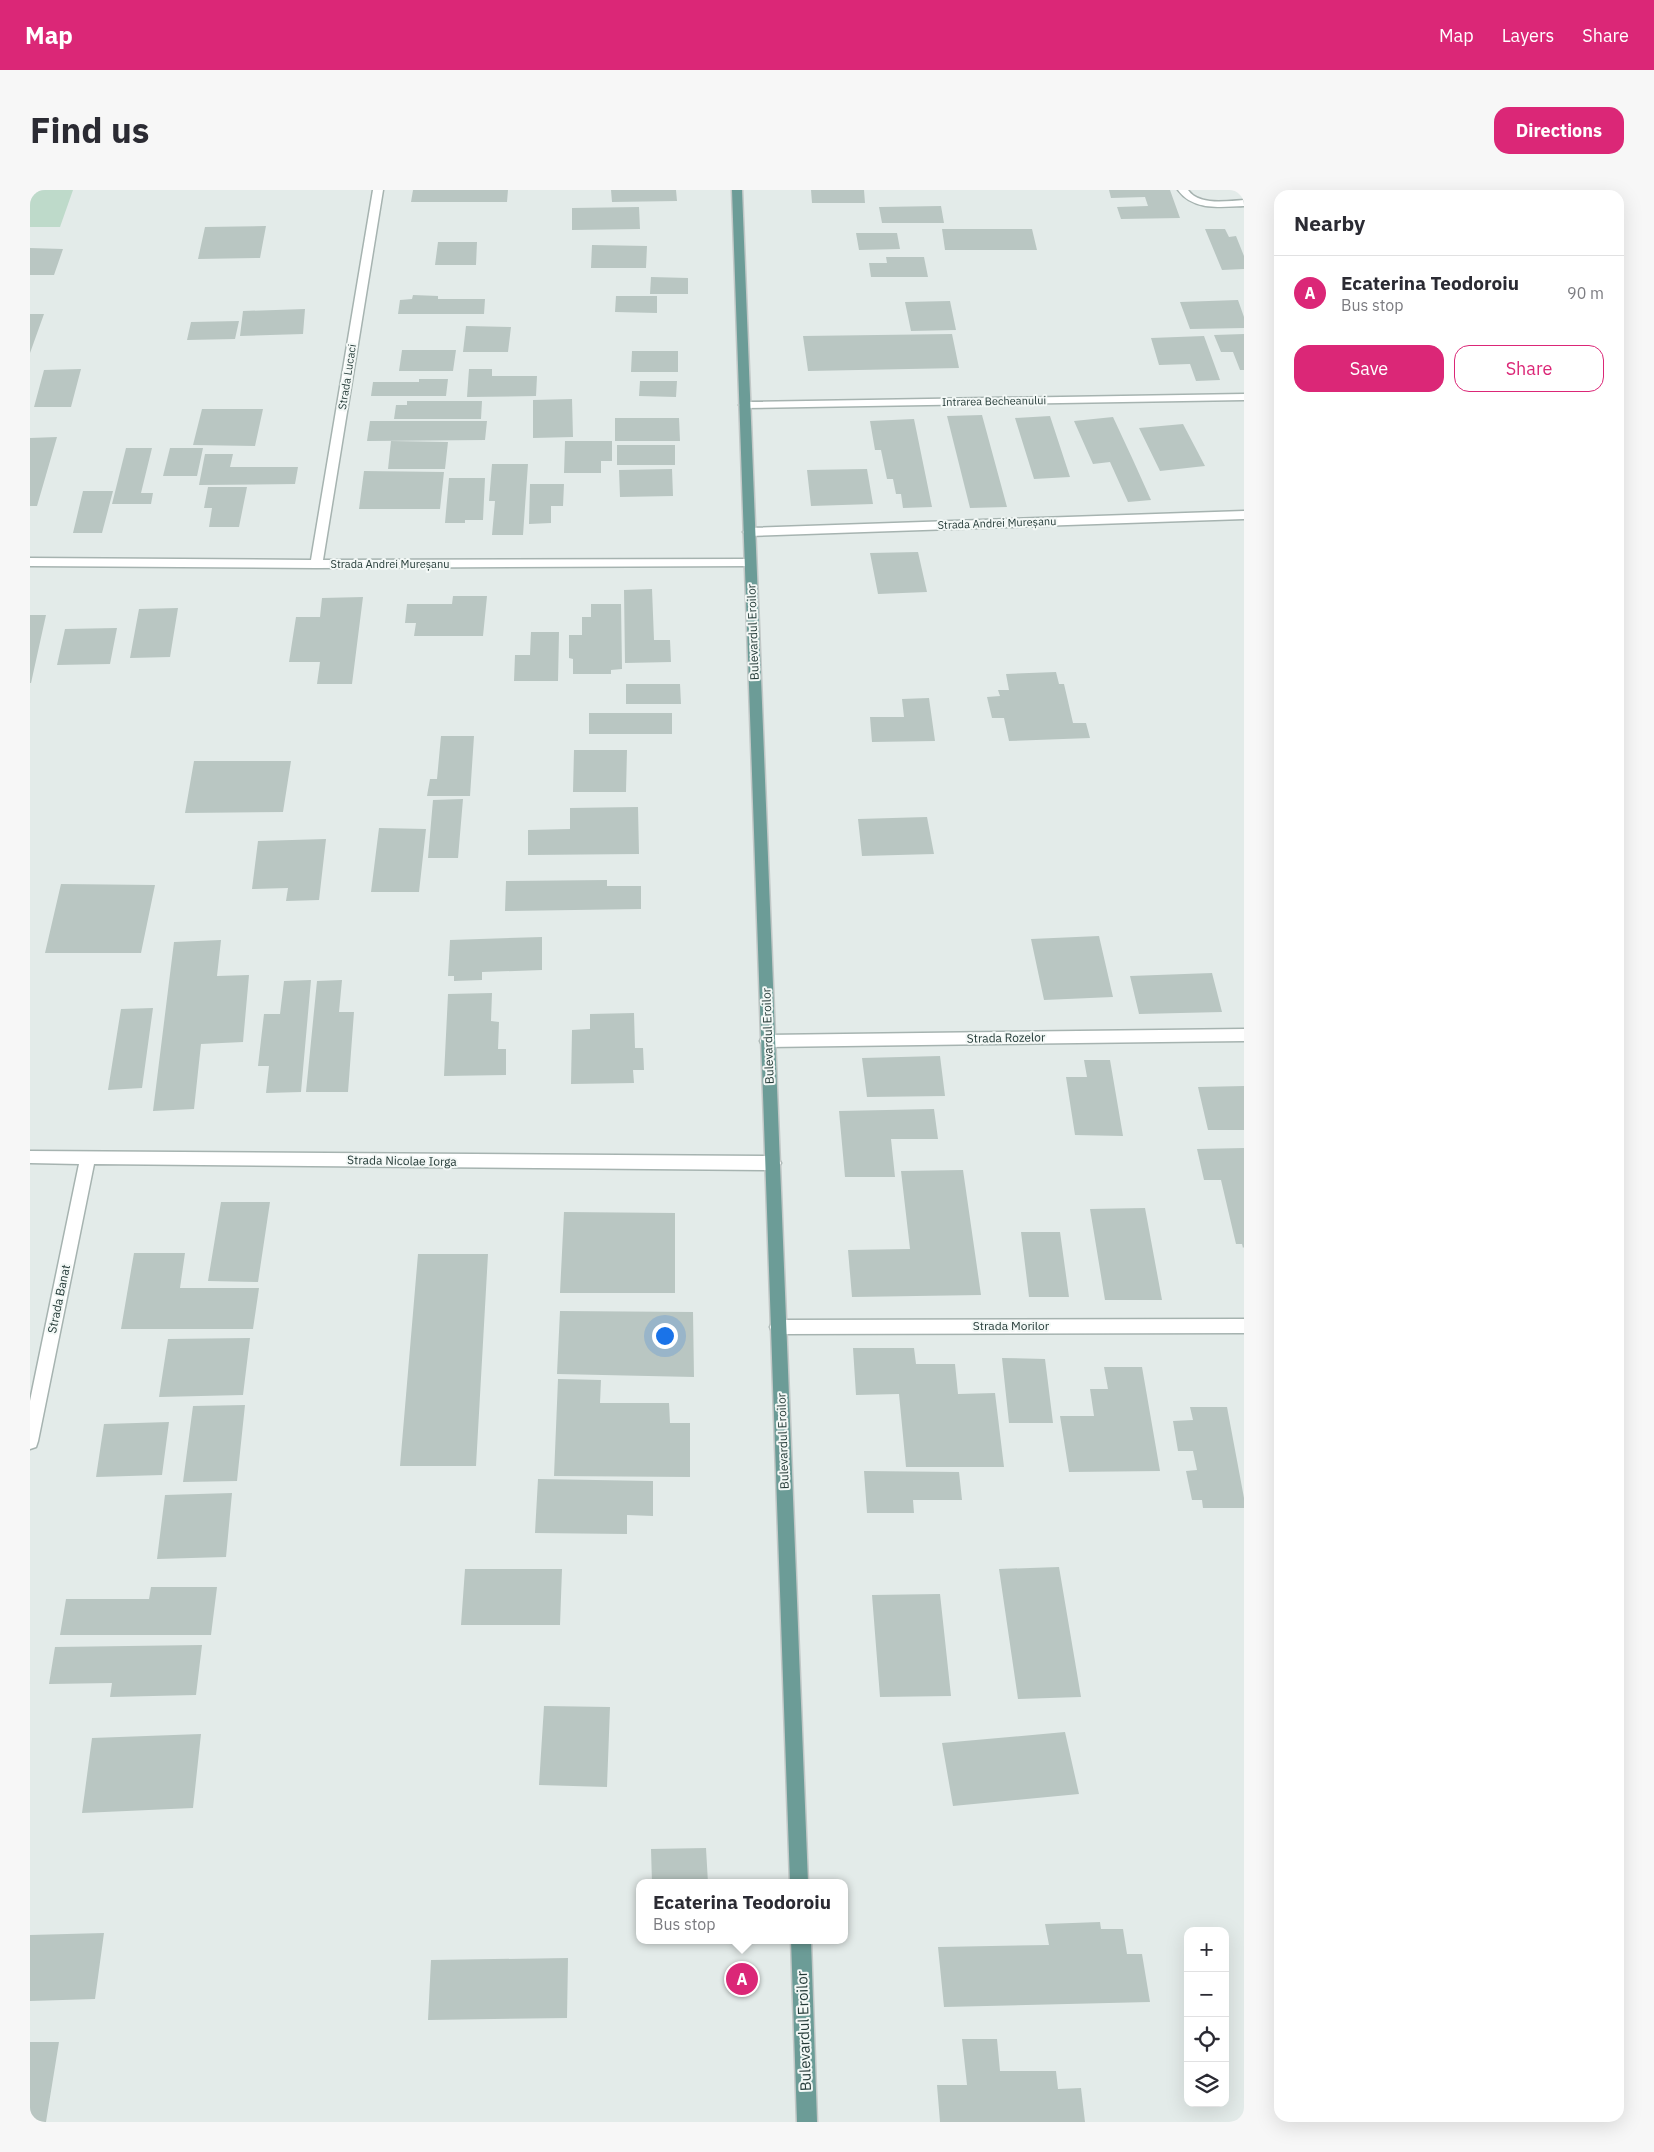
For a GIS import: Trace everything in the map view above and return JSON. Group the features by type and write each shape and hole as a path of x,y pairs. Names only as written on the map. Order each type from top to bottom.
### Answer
{"main road":[{"name":"Bulevardul Eroilor","path":"737,190 799,1879"},
{"name":"Bulevardul Eroilor","path":"801,1944 808,2122"}],"street":[{"name":"Strada Lucaci","path":"316,564 378,190"},
{"path":"1183,190 1185,195 1195,201 1212,204 1244,203"},
{"name":"Intrarea Becheanului","path":"744,406 1244,397"},
{"name":"Strada Andrei Mureșanu","path":"749,532 1244,515"},
{"name":"Strada Andrei Mureșanu","path":"30,562 316,564 750,563"},
{"name":"Strada Rozelor","path":"768,1041 1244,1035"},
{"name":"Strada Nicolae Iorga","path":"30,1157 773,1164"},
{"name":"Strada Banat","path":"30,1442 88,1157"},
{"name":"Strada Morilor","path":"778,1326 1244,1326"}],"green space":[{"path":"30,190 73,190 60,227 30,227"}],"building":[{"path":"413,190 508,190 507,202 411,202"},
{"path":"611,190 676,190 677,201 612,202"},
{"path":"811,190 864,190 865,203 812,203"},
{"path":"1109,190 1170,190 1180,218 1121,219 1117,207 1148,206 1145,197 1111,198"},
{"path":"941,206 944,223 882,223 879,207"},
{"path":"639,207 640,229 572,230 572,208"},
{"path":"266,226 260,258 198,259 205,227"},
{"path":"942,229 1032,229 1037,250 945,250"},
{"path":"1205,229 1225,229 1229,237 1236,236 1244,256 1244,269 1222,270"},
{"path":"856,233 897,233 900,249 859,250"},
{"path":"438,242 477,242 476,265 435,265"},
{"path":"592,245 647,246 646,268 591,268"},
{"path":"30,248 63,249 54,275 30,275"},
{"path":"886,257 924,257 928,277 871,277 869,263 887,263"},
{"path":"651,277 688,278 688,294 650,294"},
{"path":"413,295 438,296 438,299 485,299 484,314 398,314 400,300 412,299"},
{"path":"616,296 657,296 657,313 615,312"},
{"path":"1238,300 1244,317 1244,328 1190,329 1180,302"},
{"path":"950,301 956,330 911,331 905,302"},
{"path":"305,309 303,334 240,336 243,311"},
{"path":"30,314 44,314 30,353"},
{"path":"239,321 235,339 187,340 191,322"},
{"path":"466,326 511,327 508,352 463,352"},
{"path":"952,334 959,368 808,371 803,336"},
{"path":"1244,334 1244,370 1240,370 1233,352 1221,352 1214,335"},
{"path":"1204,336 1220,380 1196,381 1190,364 1159,365 1151,338"},
{"path":"402,350 456,350 453,371 399,371"},
{"path":"632,351 678,351 678,372 631,372"},
{"path":"81,369 71,407 34,407 44,370"},
{"path":"469,369 492,369 492,376 537,376 536,396 467,397"},
{"path":"419,379 448,379 446,396 371,396 373,382 419,382"},
{"path":"640,381 677,381 676,397 639,396"},
{"path":"572,399 573,437 533,438 533,400"},
{"path":"407,401 482,401 481,419 394,419 396,405 407,405"},
{"path":"202,409 263,409 255,446 193,445"},
{"path":"982,415 1007,507 970,508 947,416"},
{"path":"1050,416 1070,477 1034,479 1015,418"},
{"path":"1113,417 1151,500 1128,502 1110,462 1093,464 1074,421"},
{"path":"615,418 679,418 680,441 615,441"},
{"path":"914,419 932,507 903,508 901,494 896,494 893,479 887,479 881,450 875,450 870,421"},
{"path":"370,421 487,421 485,440 367,441"},
{"path":"1183,424 1205,466 1160,471 1139,428"},
{"path":"57,437 37,506 30,506 30,438"},
{"path":"391,441 448,442 445,469 388,469"},
{"path":"565,441 612,441 612,461 601,461 601,473 564,473"},
{"path":"617,445 675,445 675,465 617,465"},
{"path":"126,448 152,448 141,493 153,493 151,504 112,504"},
{"path":"170,448 203,448 197,476 163,476"},
{"path":"205,454 233,454 230,467 298,467 295,484 199,485"},
{"path":"492,464 528,464 523,535 492,535 495,501 489,501"},
{"path":"672,469 673,496 620,497 619,470"},
{"path":"867,469 873,504 811,506 807,470"},
{"path":"364,471 444,472 440,509 359,509"},
{"path":"449,478 485,478 483,520 465,520 465,523 445,523"},
{"path":"530,484 564,484 563,506 551,506 551,523 529,524"},
{"path":"208,487 247,487 239,527 209,527 212,508 204,508"},
{"path":"83,491 113,491 102,533 73,533"},
{"path":"918,552 927,592 878,594 870,553"},
{"path":"652,589 654,640 670,640 671,662 625,663 624,590"},
{"path":"453,596 487,596 483,636 414,636 416,623 405,623 407,604 452,604"},
{"path":"363,597 352,684 317,684 320,662 289,662 296,617 320,617 322,598"},
{"path":"591,604 621,604 622,669 611,670 611,674 573,674 573,659 569,658 569,635 582,635 582,617 591,617"},
{"path":"178,608 170,657 130,658 139,609"},
{"path":"30,615 46,615 31,683 30,683"},
{"path":"117,628 110,664 57,665 65,629"},
{"path":"531,632 559,632 558,681 514,681 515,655 530,655"},
{"path":"1056,672 1059,684 1064,684 1073,723 1086,723 1090,738 1009,741 1004,718 992,718 987,697 1000,696 998,690 1009,690 1006,674"},
{"path":"626,684 680,684 681,704 626,704"},
{"path":"929,698 935,741 872,742 870,717 904,717 902,699"},
{"path":"589,713 672,713 672,734 589,734"},
{"path":"441,736 474,736 470,796 427,796 430,779 437,779"},
{"path":"574,750 627,750 626,792 573,792"},
{"path":"194,761 291,761 283,812 185,813"},
{"path":"463,799 458,858 428,858 433,800"},
{"path":"638,807 639,854 528,855 528,830 570,829 570,808"},
{"path":"927,817 934,854 862,856 858,819"},
{"path":"379,828 426,829 419,892 371,892"},
{"path":"326,839 319,900 286,901 288,888 252,889 258,841"},
{"path":"607,880 607,886 641,886 641,909 505,911 506,881"},
{"path":"61,884 155,885 141,953 45,953"},
{"path":"1099,936 1113,997 1044,1000 1031,939"},
{"path":"542,937 542,970 482,972 482,980 454,981 454,976 448,976 450,940"},
{"path":"221,940 217,976 249,975 243,1042 201,1044 194,1109 153,1111 174,942"},
{"path":"1212,973 1222,1012 1139,1014 1130,976"},
{"path":"311,980 301,1092 266,1093 269,1066 258,1066 264,1014 280,1014 284,981"},
{"path":"342,980 339,1012 354,1012 348,1092 306,1092 317,981"},
{"path":"492,993 491,1021 499,1022 498,1049 506,1049 506,1075 444,1076 448,994"},
{"path":"153,1008 142,1088 108,1090 121,1009"},
{"path":"634,1013 635,1048 643,1048 644,1070 633,1070 634,1083 571,1084 572,1030 590,1029 590,1014"},
{"path":"940,1056 945,1096 867,1097 862,1058"},
{"path":"1084,1060 1110,1060 1123,1136 1075,1135 1066,1077 1087,1077"},
{"path":"1244,1086 1244,1130 1208,1130 1198,1087"},
{"path":"934,1109 938,1139 891,1139 895,1177 845,1177 839,1111"},
{"path":"1244,1148 1243,1248 1242,1244 1236,1244 1221,1180 1204,1180 1197,1149"},
{"path":"963,1170 981,1295 852,1297 848,1250 910,1249 901,1171"},
{"path":"221,1202 270,1202 258,1282 208,1281"},
{"path":"1145,1208 1162,1300 1105,1300 1090,1209"},
{"path":"564,1212 675,1213 675,1293 560,1293"},
{"path":"1021,1232 1060,1232 1069,1297 1029,1297"},
{"path":"134,1253 185,1253 180,1288 259,1288 253,1329 121,1329"},
{"path":"418,1254 488,1254 476,1466 400,1466"},
{"path":"560,1311 693,1312 694,1377 557,1374"},
{"path":"250,1338 243,1395 159,1397 168,1339"},
{"path":"853,1348 914,1348 916,1364 955,1364 958,1394 995,1393 1004,1467 906,1467 899,1394 856,1395"},
{"path":"1002,1358 1045,1359 1053,1423 1009,1423"},
{"path":"1104,1367 1142,1367 1160,1471 1069,1472 1060,1416 1094,1416 1090,1389 1108,1389"},
{"path":"558,1379 601,1380 600,1403 669,1403 670,1423 690,1423 690,1477 554,1476"},
{"path":"245,1405 237,1481 183,1482 193,1406"},
{"path":"1190,1407 1227,1407 1244,1498 1244,1508 1203,1508 1202,1500 1192,1500 1186,1471 1197,1470 1193,1451 1178,1451 1173,1421 1193,1420"},
{"path":"169,1422 162,1475 96,1477 104,1424"},
{"path":"864,1471 959,1472 962,1500 913,1500 914,1513 867,1513"},
{"path":"538,1479 653,1481 653,1516 627,1515 627,1534 535,1533"},
{"path":"232,1493 226,1557 157,1559 165,1495"},
{"path":"1059,1567 1081,1697 1018,1699 999,1569"},
{"path":"465,1569 562,1569 560,1625 461,1625"},
{"path":"151,1587 217,1587 211,1635 60,1635 66,1599 149,1599"},
{"path":"940,1594 951,1696 880,1697 872,1595"},
{"path":"202,1645 196,1695 110,1697 112,1683 49,1684 55,1647"},
{"path":"544,1706 610,1707 607,1787 539,1785"},
{"path":"1065,1732 1079,1794 953,1806 942,1743"},
{"path":"201,1734 193,1808 82,1813 92,1738"},
{"path":"706,1848 708,1879 652,1879 651,1849"},
{"path":"1100,1922 1101,1929 1123,1929 1127,1954 1142,1954 1150,2002 944,2007 938,1947 1049,1945 1045,1924"},
{"path":"104,1933 95,1999 30,2001 30,1935"},
{"path":"568,1958 567,2018 428,2020 431,1960"},
{"path":"962,2039 997,2039 1000,2071 1056,2071 1058,2089 1081,2088 1085,2122 940,2122 937,2085 967,2085"},
{"path":"30,2042 59,2042 46,2122 30,2122"}],"place":[{"name":"Ecaterina Teodoroiu","path":"742,1979"}]}
